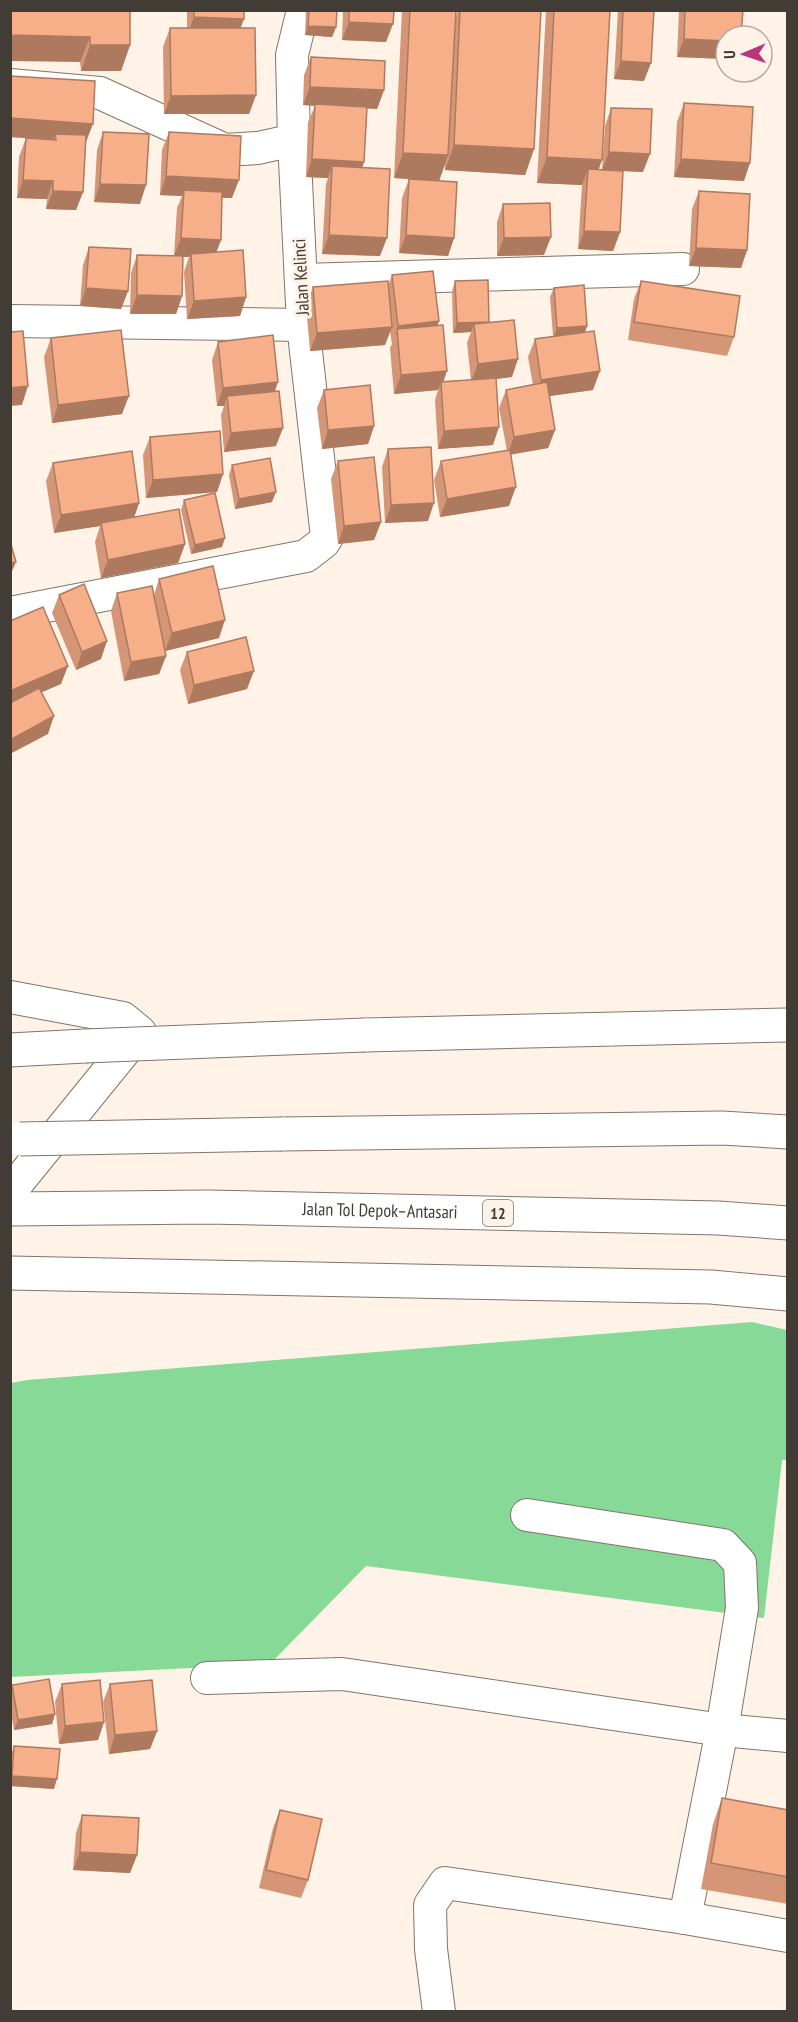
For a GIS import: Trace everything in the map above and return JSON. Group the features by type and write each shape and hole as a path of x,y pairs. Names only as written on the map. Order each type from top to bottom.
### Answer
{"highway":[{"path":"10,1050 365,1035 788,1025"},
{"path":"15,1139 722,1128 788,1132"},
{"name":"Jalan Tol Depok–Antasari","path":"10,1209 208,1207 718,1218 788,1223"},
{"path":"10,1273 711,1287 788,1294"}],"street":[{"name":"Jalan Kelinci","path":"10,321 303,325 292,56 303,10"},
{"path":"10,85 100,93 225,150 258,148 294,140"},
{"path":"301,280 683,268"},
{"path":"10,614 306,556 324,542 327,537 303,325"},
{"path":"10,997 123,1018 140,1032 10,1192"},
{"path":"527,1515 723,1545 740,1563 742,1608 722,1730 685,1918"},
{"path":"207,1678 342,1674 722,1730 788,1736"},
{"path":"439,2012 431,1949 430,1905 445,1883 788,1935"}],"green space":[{"path":"752,1322 787,1330 787,1460 782,1460 764,1618 366,1566 270,1664 11,1677 11,1383"}],"building":[{"path":"10,10 130,10 130,45 90,45 90,37 10,35"},
{"path":"194,10 244,10 244,19 194,17"},
{"path":"309,10 337,10 336,27 308,26"},
{"path":"349,10 394,10 393,24 349,22"},
{"path":"410,10 456,10 448,155 403,153"},
{"path":"460,10 541,10 534,149 454,145"},
{"path":"554,10 610,10 602,160 547,157"},
{"path":"623,10 654,10 651,63 621,61"},
{"path":"685,10 743,10 742,24 714,24 714,40 684,39"},
{"path":"170,28 255,28 256,95 171,96"},
{"path":"311,57 385,61 384,90 310,87"},
{"path":"10,76 95,81 93,124 10,118"},
{"path":"684,103 753,107 750,163 681,159"},
{"path":"315,104 367,107 364,162 312,159"},
{"path":"611,108 652,109 650,154 609,152"},
{"path":"103,132 149,134 146,185 100,184"},
{"path":"169,132 241,136 239,180 166,176"},
{"path":"55,134 86,135 83,192 53,191 53,181 23,180 26,138 56,140"},
{"path":"332,166 390,169 387,238 329,235"},
{"path":"588,169 623,171 620,232 584,231"},
{"path":"409,179 457,182 454,238 406,235"},
{"path":"184,190 222,192 221,240 181,238"},
{"path":"699,191 750,194 747,250 696,248"},
{"path":"550,203 551,237 504,238 503,204"},
{"path":"89,247 131,249 128,291 86,288"},
{"path":"243,250 246,297 194,301 191,254"},
{"path":"137,255 183,256 182,296 137,295"},
{"path":"433,271 439,321 398,326 392,275"},
{"path":"488,280 489,322 457,323 455,281"},
{"path":"388,281 392,327 317,333 313,287"},
{"path":"641,281 740,296 734,337 634,322"},
{"path":"584,285 587,326 557,328 554,288"},
{"path":"514,320 518,359 478,364 474,324"},
{"path":"443,325 447,371 401,375 397,329"},
{"path":"121,330 129,396 58,405 51,338"},
{"path":"23,331 28,386 10,388 10,332"},
{"path":"594,331 600,371 541,380 535,339"},
{"path":"273,335 278,382 223,388 218,342"},
{"path":"496,378 499,427 444,431 441,382"},
{"path":"547,382 555,430 514,437 506,390"},
{"path":"370,385 374,426 328,430 324,390"},
{"path":"279,391 283,428 231,433 227,396"},
{"path":"220,431 223,474 153,480 150,437"},
{"path":"431,447 434,503 391,505 388,449"},
{"path":"510,450 516,487 447,499 441,461"},
{"path":"132,451 139,503 61,515 53,463"},
{"path":"374,457 381,522 344,526 338,461"},
{"path":"270,458 276,492 239,499 232,465"},
{"path":"215,493 225,538 195,545 184,500"},
{"path":"179,509 185,544 108,560 101,523"},
{"path":"10,541 16,562 10,563"},
{"path":"213,566 225,620 172,633 159,579"},
{"path":"84,584 107,641 82,652 59,595"},
{"path":"152,586 166,656 131,662 117,593"},
{"path":"43,607 68,666 10,691 10,621"},
{"path":"246,637 254,671 194,685 187,652"},
{"path":"39,688 54,716 10,740 10,703"},
{"path":"49,1679 55,1714 18,1720 12,1685"},
{"path":"100,1680 104,1722 65,1726 62,1684"},
{"path":"152,1680 157,1731 115,1735 110,1684"},
{"path":"14,1746 60,1749 57,1779 12,1776"},
{"path":"722,1798 788,1810 788,1877 711,1863"},
{"path":"280,1810 322,1819 308,1880 266,1870"},
{"path":"82,1815 139,1818 137,1855 80,1852"}]}
